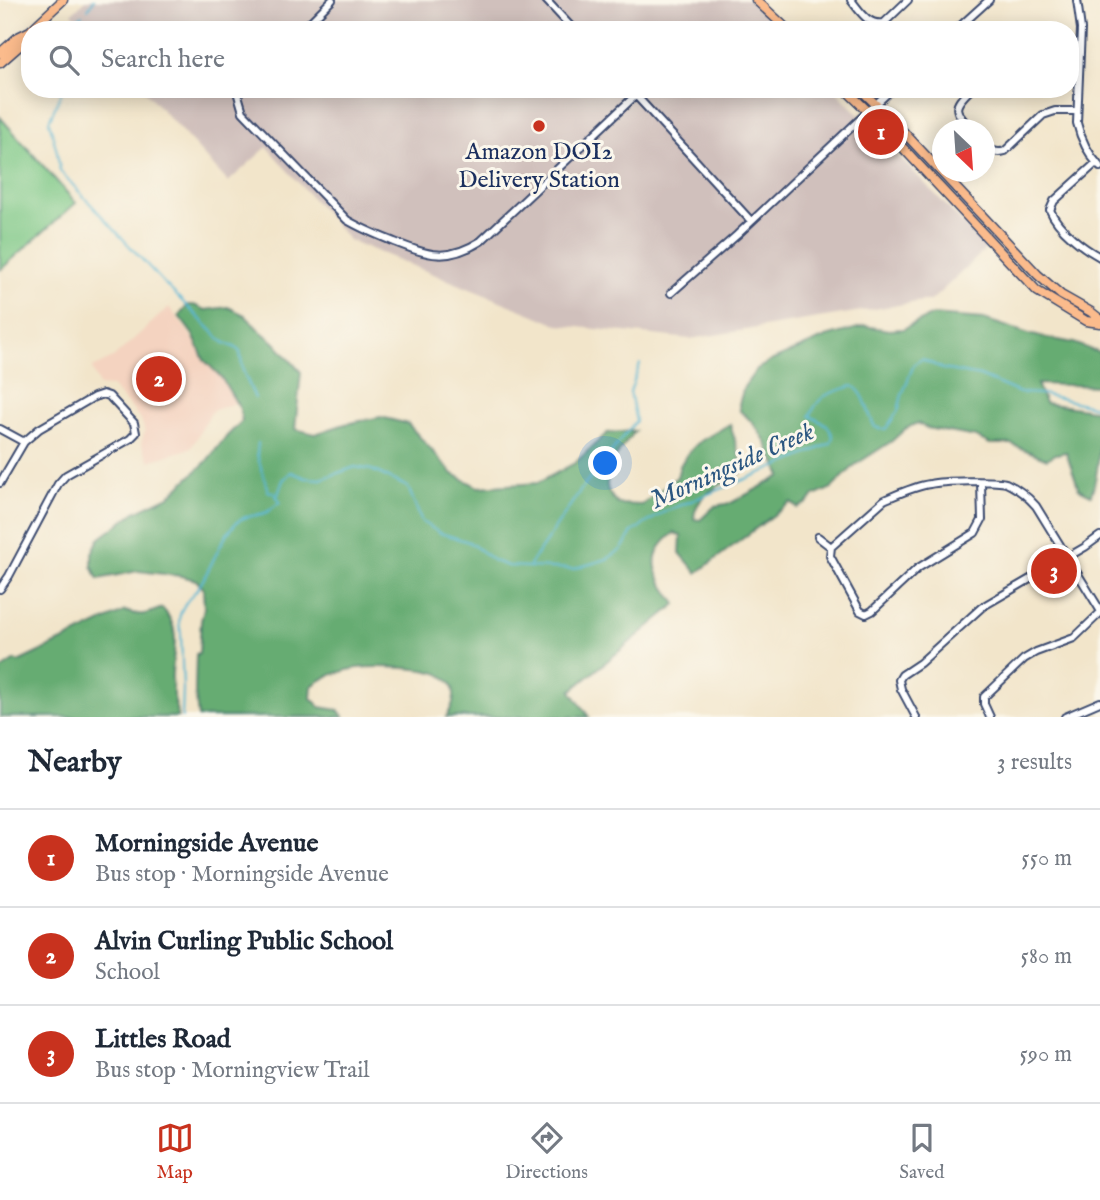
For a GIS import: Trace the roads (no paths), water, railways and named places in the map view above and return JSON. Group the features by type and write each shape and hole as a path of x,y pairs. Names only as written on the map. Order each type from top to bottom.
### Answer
{"main road":[{"path":"41,21 63,0"},
{"path":"756,0 778,21"},
{"path":"0,53 21,36"},
{"path":"0,63 21,46"},
{"path":"854,98 1037,291 1086,321 1100,321"},
{"path":"870,98 1038,275 1061,295 1100,321"}],"street":[{"path":"311,21 332,0"},
{"path":"546,0 566,21"},
{"path":"851,0 869,21"},
{"path":"886,21 908,0"},
{"path":"966,21 989,0"},
{"path":"1077,0 1081,29 1079,35"},
{"path":"239,98 243,112 347,220 362,229 422,253 442,255 466,250 481,241 633,98"},
{"path":"639,98 751,221"},
{"path":"671,293 882,98"},
{"path":"961,98 956,107 962,119"},
{"path":"1077,98 1079,131 1089,154 1098,165 1054,201 1050,210 1070,236 1100,257"},
{"path":"995,152 1004,151 1044,115 1055,111 1077,111"},
{"path":"0,483 24,442 39,429 90,399 103,394 109,396 134,423 136,433 130,439 66,475 58,484 0,589"},
{"path":"0,429 24,442"},
{"path":"981,482 982,520 977,530 918,568 869,613 860,611 830,556 831,547 884,500 930,484 996,481 1007,484 1031,500 1100,611 1074,638 1035,652 1024,659 984,697 990,717"},
{"path":"916,717 901,689 899,680 902,675 920,663 982,607 1100,536"},
{"path":"818,537 831,547"},
{"path":"1065,717 1100,702"}],"waterway":[{"path":"88,9 94,0"},
{"path":"76,21 82,15"},
{"path":"59,98 49,121 60,171 163,282 223,342 240,352 243,371 255,398"},
{"name":"Morningside Creek","path":"182,717 179,622 183,608 200,585 231,529 239,520 267,512 280,502 277,497 283,480 291,472 306,478 321,479 355,467 372,470 408,487 422,522 440,533 469,542 494,561 508,566 573,569 607,559 622,549 632,532 664,512 831,443 833,436 827,425 810,416 822,398 832,393 853,386 864,399 875,427 885,430 898,411 914,364 922,359 943,369 980,376 1020,393 1043,394 1100,408"},
{"path":"530,565 580,491 636,421 630,392 640,364"},
{"path":"258,443 257,454 268,491 276,496"}],"place":[{"name":"Amazon DOI2 Delivery Station","path":"539,126"},
{"name":"Morningside Avenue","path":"881,132"},
{"name":"Alvin Curling Public School","path":"159,379"},
{"name":"Littles Road","path":"1054,571"}]}
